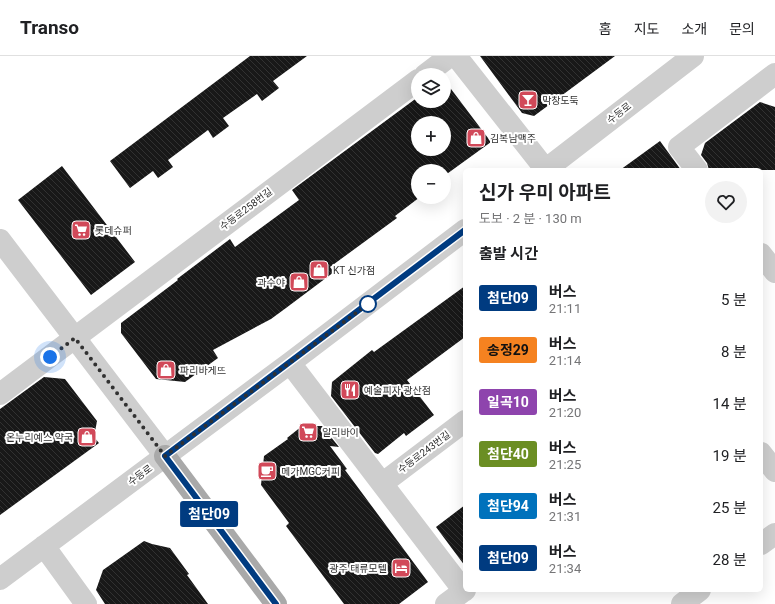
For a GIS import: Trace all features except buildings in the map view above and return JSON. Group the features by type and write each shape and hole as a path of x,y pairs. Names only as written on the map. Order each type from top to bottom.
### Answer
{"main road":[{"path":"165,456 276,604"}],"street":[{"path":"434,68 450,56"},
{"path":"456,56 543,168"},
{"name":"수등로","path":"548,168 694,56"},
{"path":"696,168 679,146 775,75"},
{"name":"수등로258번길","path":"0,394 411,85"},
{"name":"수등로","path":"0,579 290,363 463,232"},
{"path":"0,240 165,456"},
{"path":"763,257 775,272"},
{"path":"290,363 463,587"},
{"name":"수등로243번길","path":"383,484 463,423"},
{"path":"763,456 775,471"},
{"path":"763,543 775,534"},
{"path":"44,546 86,604"},
{"path":"446,604 463,591"},
{"path":"682,604 697,592"}],"bus line":[{"name":"첨단09","path":"276,604 165,456 316,344 463,232"}],"place":[{"name":"막창도둑","path":"528,100"},
{"name":"김복남맥주","path":"476,138"},
{"name":"롯데슈퍼","path":"81,230"},
{"name":"KT 신가점","path":"319,270"},
{"name":"과수야","path":"299,282"},
{"name":"파리바게뜨","path":"166,370"},
{"name":"예술피자 광산점","path":"350,390"},
{"name":"알리바이","path":"308,432"},
{"name":"온누리예스 약국","path":"87,437"},
{"name":"메가MGC커피","path":"267,471"},
{"name":"광주 태류모텔","path":"401,568"}],"route":[{"path":"50,357 75,338 165,456 368,304"}]}
